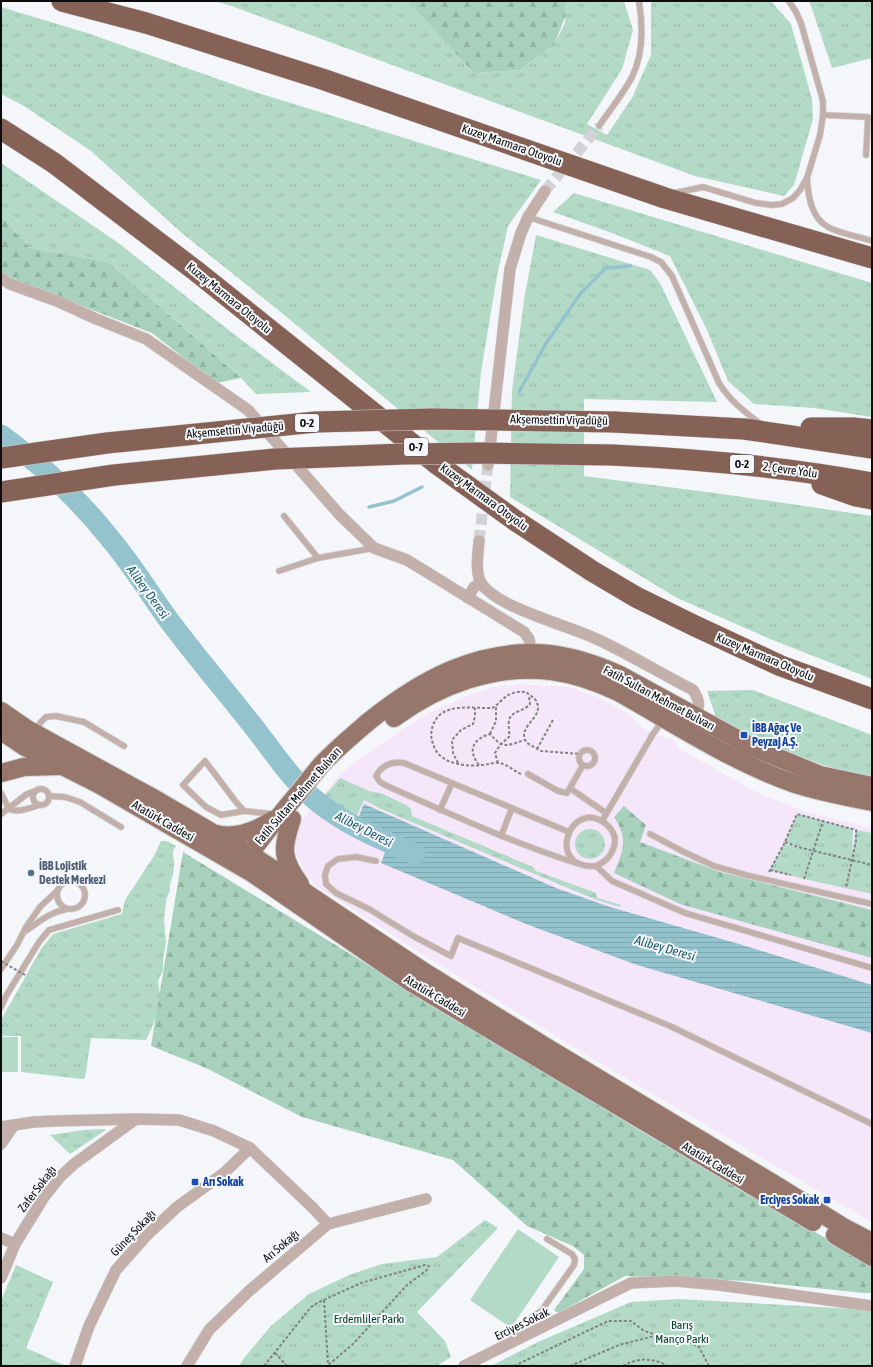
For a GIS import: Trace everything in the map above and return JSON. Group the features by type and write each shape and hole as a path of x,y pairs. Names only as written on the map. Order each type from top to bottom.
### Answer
{"highway":[{"name":"Kuzey Marmara Otoyolu","path":"62,1 146,23 322,79 661,196 872,258"},
{"name":"Kuzey Marmara Otoyolu","path":"1,129 54,163 190,266 437,464 516,522 592,571 636,597 686,622 781,666 872,699"},
{"name":"Akşemsettin Viyadüğü","path":"1,458 106,443 316,422 432,419 614,422 704,426 772,433"},
{"path":"772,433 816,427 872,430"},
{"name":"O-2","path":"772,433 872,448"},
{"name":"2. Çevre Yolu","path":"1,492 114,475 275,459 411,454 612,455 775,467 872,482"},
{"path":"775,467 838,490 872,499"}],"main road":[{"name":"Fatih Sultan Mehmet Bulvarı","path":"252,862 352,735 424,683 457,668 476,661 497,656 551,654 601,667 620,675 669,711 691,724 734,757 781,779 812,789 872,802"},
{"name":"Fatih Sultan Mehmet Bulvarı","path":"328,767 354,750 401,713 423,699 444,688 473,677 499,672 528,670 551,671 576,676 599,683 618,692 669,711"},
{"name":"Atatürk Caddesi","path":"4,724 35,734 155,799 211,840"},
{"name":"Atatürk Caddesi","path":"4,724 25,747 64,766 158,817 211,840 252,862 282,875 309,896 426,973 843,1227 872,1242"},
{"name":"Fatih Sultan Mehmet Bulvarı","path":"691,724 732,738 820,775 872,786"},
{"path":"1,773 24,767 46,765 64,766"},
{"path":"211,840 243,833 290,815"},
{"path":"290,815 285,841 285,857 291,872 309,896"},
{"name":"Atatürk Caddesi","path":"252,862 267,882 412,983 872,1257"}],"street":[{"path":"488,465 510,269 521,233 528,217 545,191"},
{"path":"1,278 10,284 57,301 146,339 248,410 339,514 374,548 407,560 524,632 529,639 532,654"},
{"path":"479,541 479,577 481,583 490,593 512,606 600,640 693,690 700,705 691,724"},
{"path":"468,598 474,588 481,583"},
{"path":"1,1127 47,1121 136,1119 179,1120 214,1131 250,1148 328,1224"},
{"name":"Zafer Sokağı","path":"1,1278 15,1244 44,1197 60,1177 74,1164 136,1119"},
{"path":"1,1144 14,1125"},
{"name":"Güneş Sokağı","path":"74,1366 89,1326 116,1270 146,1236 177,1207 224,1173 250,1148"},
{"name":"Arı Sokağı","path":"187,1366 209,1330 249,1291 328,1224 426,1199"},
{"path":"1,1238 15,1244"},
{"name":"Erciyes Sokak","path":"464,1366 632,1283 676,1281 719,1285 872,1306"}],"lane":[{"path":"599,126 632,78 638,62 642,36 638,1"},
{"path":"661,196 703,187 756,203 772,205 782,204 793,198 800,190 807,178 820,135 823,115 823,101 801,23 789,1"},
{"path":"823,115 868,117 866,155"},
{"path":"807,178 808,195 812,207 817,217 827,227 872,241"},
{"path":"528,217 651,257 661,262 672,276 723,389 741,409 772,433"},
{"path":"284,516 318,558"},
{"path":"279,571 318,558 374,548"},
{"path":"602,821 653,734 669,711"},
{"path":"35,734 40,723 46,717 56,716 84,722 124,746"},
{"path":"587,750 592,752 595,756 595,761 591,765 584,765 579,759 580,754 587,750"},
{"path":"244,811 205,761 183,786 206,807 221,815 244,811 290,815"},
{"path":"569,832 404,763 388,763 378,772 376,776 380,782 385,785 440,810 536,850 588,867 604,863 610,857 614,845 613,833 602,821 594,819 579,821 569,832 566,839 566,847 569,854 580,864"},
{"path":"528,774 558,791 567,793 571,789 584,765"},
{"path":"440,810 452,784"},
{"path":"571,789 606,813"},
{"path":"1,814 27,794 44,790 49,796 65,797 80,802 121,827"},
{"path":"36,791 33,798 39,805"},
{"path":"1,793 9,809 13,811 47,803 49,796"},
{"path":"501,836 512,808"},
{"path":"650,834 714,866 765,880 872,904"},
{"path":"376,861 356,857 338,859 328,866 325,875 326,884 336,893 369,909 413,936 451,956 458,938 670,1026 872,1124"},
{"path":"596,866 612,881 685,914 872,968"},
{"path":"1,969 23,932 40,907 60,887 67,882 76,883 83,889 83,902 76,908 56,911 23,932"},
{"path":"57,891 60,904 67,909"},
{"path":"1,1007 6,996 39,942 49,930 118,910"},
{"path":"509,1345 516,1330 542,1310 574,1265 575,1259 572,1254 547,1239"}],"path":[{"path":"528,774 521,774 506,765 498,763 479,765 459,764 445,759 437,752 430,736 434,722 446,711 464,707 485,708 496,706 503,699 514,692 526,692 537,701 538,707 538,713 525,729 525,740 527,743 544,752 580,754"},
{"path":"498,763 495,753 500,745 509,737 509,720 514,714 527,708 530,704 529,695"},
{"path":"479,765 474,759 473,754 475,741 490,734 496,721 496,706"},
{"path":"459,764 453,753 452,740 460,730 473,724 475,708"},
{"path":"536,749 553,720"},
{"path":"490,734 500,745 512,745 525,740"},
{"path":"765,880 785,842 797,814 856,830 856,841 846,888"},
{"path":"804,879 823,821"},
{"path":"785,842 798,847 872,865"},
{"path":"1,961 25,975"},
{"path":"264,1366 311,1308 324,1300 361,1282 425,1265 429,1266 427,1270 407,1285 352,1345 327,1365"},
{"path":"324,1300 327,1365"},
{"path":"514,1366 608,1321 631,1321 644,1331 684,1340 699,1346 709,1366"},
{"path":"570,1366 619,1345 658,1335"},
{"path":"275,1353 287,1366"},
{"path":"623,1366 629,1362 642,1359 655,1360 668,1366"}],"shaded area":[{"path":"517,684 570,687 597,697 630,715 641,727 653,734 674,741 679,749 760,794 803,811 872,828 872,1222 598,1062 419,952 315,885 304,871 297,856 295,833 302,821 334,781 351,765 401,730 433,711 462,698 493,687"}],"green space":[{"path":"215,1 407,1 474,73 520,70 554,45 565,23 565,1 624,1 633,30 622,69 587,124 607,135 632,98 651,55 652,1 771,1 791,24 812,99 813,119 794,185 784,196 695,176"},
{"path":"407,1 565,1 565,17 554,45 520,70 474,73"},
{"path":"808,1 872,1 872,58 832,68 810,3"},
{"path":"1,7 87,33 255,92 541,180 508,226 497,276 481,372 472,470 277,309 183,234 91,151 24,106 1,94"},
{"path":"1,163 117,242 235,335 311,392 256,394 241,378 108,262 30,248 1,217"},
{"path":"574,193 872,283 872,417 814,408 754,404 728,381 707,330 670,256 553,212"},
{"path":"1,217 30,248 108,262 241,378 216,383 152,333 12,279 1,272"},
{"path":"536,235 650,270 660,283 717,402 584,399 584,476 872,516 872,679 770,639 677,598 510,497 512,391 524,300"},
{"path":"753,690 872,735 872,778 852,774 812,761 717,720 707,691"},
{"path":"340,778 369,791 383,794 406,805 411,809 412,816 533,867 536,871 596,893 597,898 621,905 620,907 594,899 381,809 364,800 354,822 320,801"},
{"path":"624,806 646,825 640,842 720,872 872,910 872,958 680,904 614,873 622,851 623,839 622,832 614,817"},
{"path":"797,814 853,829 852,854 856,830 872,833 872,894 770,870 784,844 805,848 785,842"},
{"path":"590,829 600,834 605,844 600,854 590,859 580,854 575,844 580,834"},
{"path":"161,841 167,841 176,846 173,851 173,875 166,900 164,920 166,943 163,959 163,970 158,981 160,995 159,1009 146,1040 91,1038 85,1078 82,1079 21,1072 21,1036 1,1036 1,1020 41,949 53,934 122,914 125,900 154,856"},
{"path":"183,852 644,1133 872,1265 872,1293 748,1281 625,1276 558,1313 554,1310 584,1269 584,1255 573,1246 527,1226 453,1160 302,1117 206,1068 151,1046"},
{"path":"1,1037 18,1037 18,1072 1,1072"},
{"path":"84,1130 106,1130 70,1154 50,1135"},
{"name":"Erdemliler Parkı","path":"485,1220 498,1228 417,1312 445,1341 451,1357 437,1366 239,1366 271,1326 309,1294 349,1275 382,1264 437,1257"},
{"path":"518,1229 559,1257 511,1328 470,1300"},
{"path":"16,1265 53,1282 26,1348 64,1366 1,1366 1,1301"},
{"name":"Barış Manço Parkı","path":"679,1299 872,1310 872,1366 491,1366 538,1342 631,1302"}],"water":[{"path":"364,804 556,888 610,907 739,944 872,985 872,1033 637,965 526,924 381,863 390,839 355,825"}],"waterway":[{"path":"519,392 545,345 581,293 606,268 630,266"},
{"name":"Alibey Deresi","path":"1,435 46,471 100,526 127,560 178,632 299,785 319,803 342,819 366,832 415,854"},
{"path":"369,507 394,501 422,487"}],"tunnel":[{"path":"545,191 599,126"},
{"path":"479,541 488,465"}],"place":[{"name":"İBB Ağaç Ve Peyzaj A.Ş.","path":"744,735"},
{"name":"İBB Lojistik Destek Merkezi","path":"31,873"},
{"name":"Arı Sokak","path":"195,1182"},
{"name":"Erciyes Sokak","path":"827,1200"}]}
